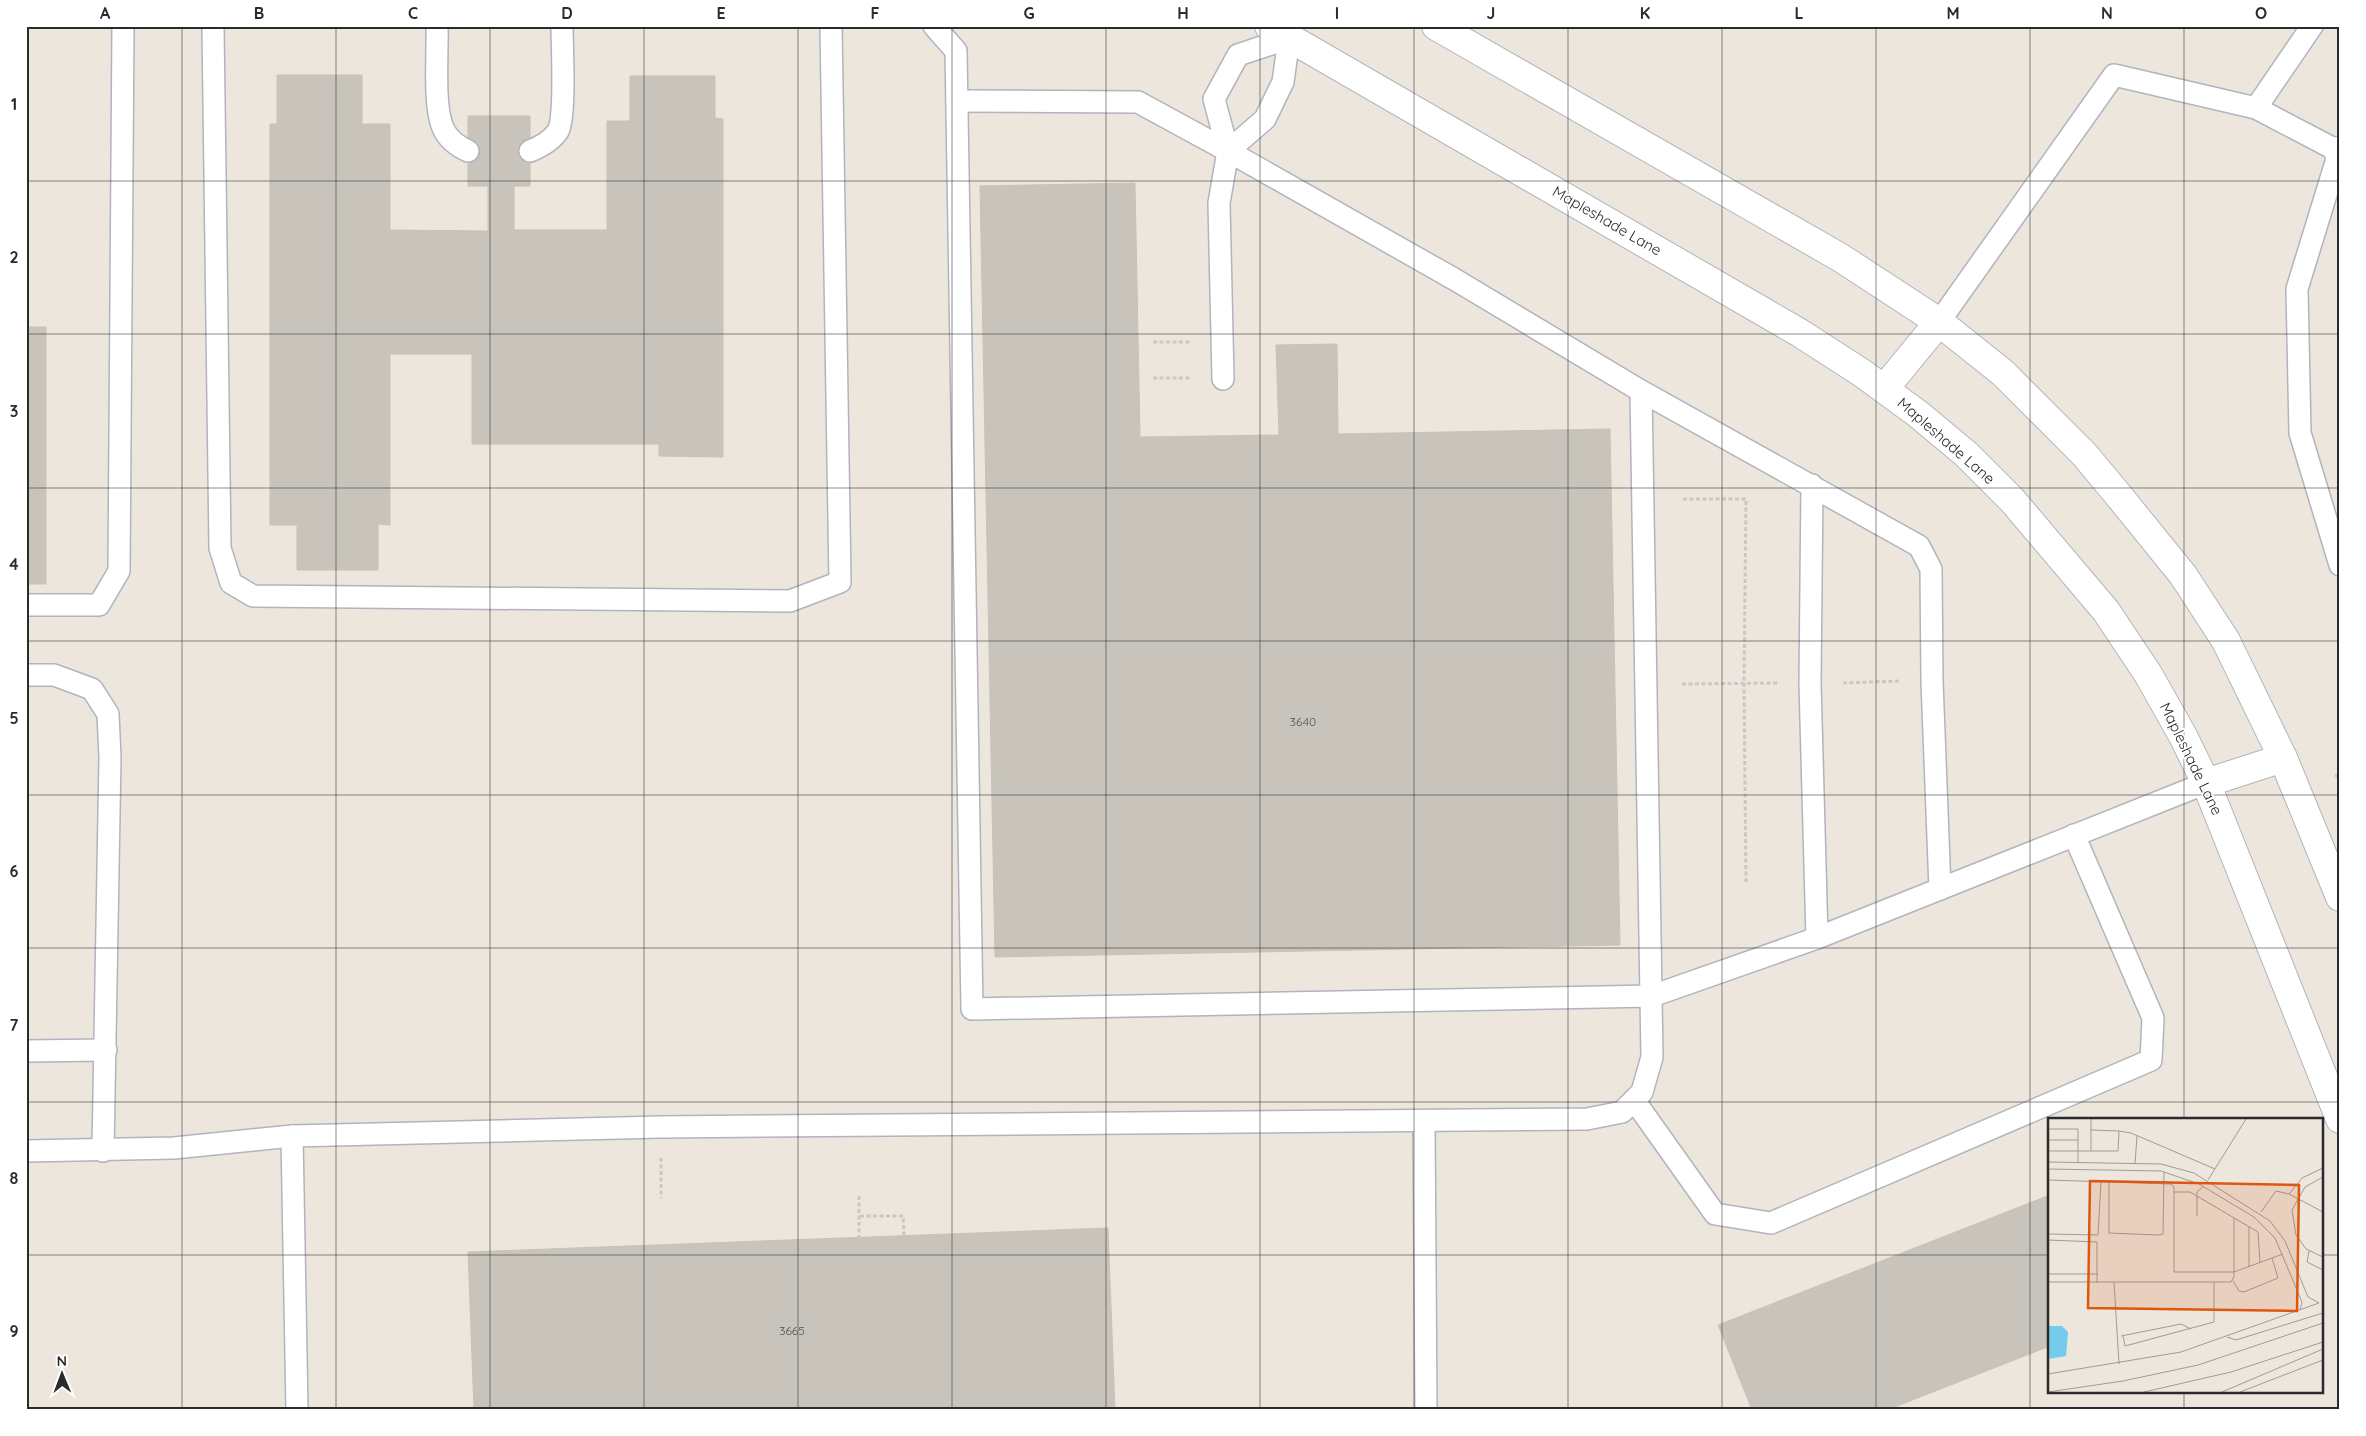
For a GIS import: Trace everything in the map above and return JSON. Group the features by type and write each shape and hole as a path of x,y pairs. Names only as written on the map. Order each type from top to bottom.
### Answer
{"main road":[{"path":"1436,26 1841,258 1939,322 2003,373 2084,454 2183,575 2226,641 2283,758 2340,896"},
{"name":"Mapleshade Lane","path":"1285,30 1800,333 1918,414 1966,454 2012,500 2106,611 2148,674 2183,736 2206,783 2340,1119"},
{"path":"1884,389 1939,322"},
{"path":"2206,783 2283,758"}],"lane":[{"path":"26,605 99,605 119,571 123,26"},
{"path":"213,26 220,548 231,583 252,596 790,601 840,582 831,26"},
{"path":"438,26 438,108 443,128 454,144 468,151"},
{"path":"530,151 543,145 558,130 561,112 562,26"},
{"path":"934,26 956,51 972,1009 1652,996 1816,938 2206,783"},
{"path":"2256,108 2312,26"},
{"path":"1228,151 1265,119 1283,82 1285,30"},
{"path":"1223,379 1219,203 1228,151 1214,99 1238,55 1285,30"},
{"path":"1939,322 2114,75 2256,108 2339,150 2297,290 2300,433 2340,565"},
{"path":"956,101 1138,102 1454,279 1641,391 1812,484 1919,546 1931,570 1932,681 1940,889"},
{"path":"26,1151 103,1151 174,1148 292,1136 660,1127 1587,1119 1622,1112 1642,1092 1652,1057 1641,391"},
{"path":"1812,484 1810,683 1816,938"},
{"path":"26,675 54,675 92,689 108,714 110,757 103,1151"},
{"path":"1634,1100 1715,1214 1772,1223 2150,1060 2153,1018 2074,835"},
{"path":"26,1051 106,1050"},
{"path":"1424,1121 1426,1410"},
{"path":"292,1136 297,1410"}],"path":[{"path":"1153,342 1193,342"},
{"path":"1153,378 1193,378"},
{"path":"1683,499 1746,500 1744,684 1746,882"},
{"path":"1838,683 1907,681"},
{"path":"1682,684 1782,683"},
{"path":"2335,775 2340,778"},
{"path":"660,1158 661,1198"},
{"path":"859,1196 859,1237"},
{"path":"860,1216 903,1216 904,1236"}],"building":[{"path":"277,75 362,75 362,124 390,124 390,230 488,231 488,186 468,186 468,116 530,116 530,186 514,186 514,230 607,230 607,121 630,121 630,76 715,76 715,118 723,119 723,457 659,456 659,444 472,444 472,354 390,354 390,525 378,524 378,570 297,570 297,525 270,525 270,124 277,124"},
{"path":"1135,183 1140,437 1279,435 1276,345 1337,344 1338,434 1610,429 1620,945 995,957 980,186"},
{"path":"26,327 46,327 46,584 26,584"},
{"path":"2048,1196 2048,1347 1887,1410 1752,1410 1718,1325"},
{"path":"1108,1228 1115,1410 474,1410 468,1252"}]}
